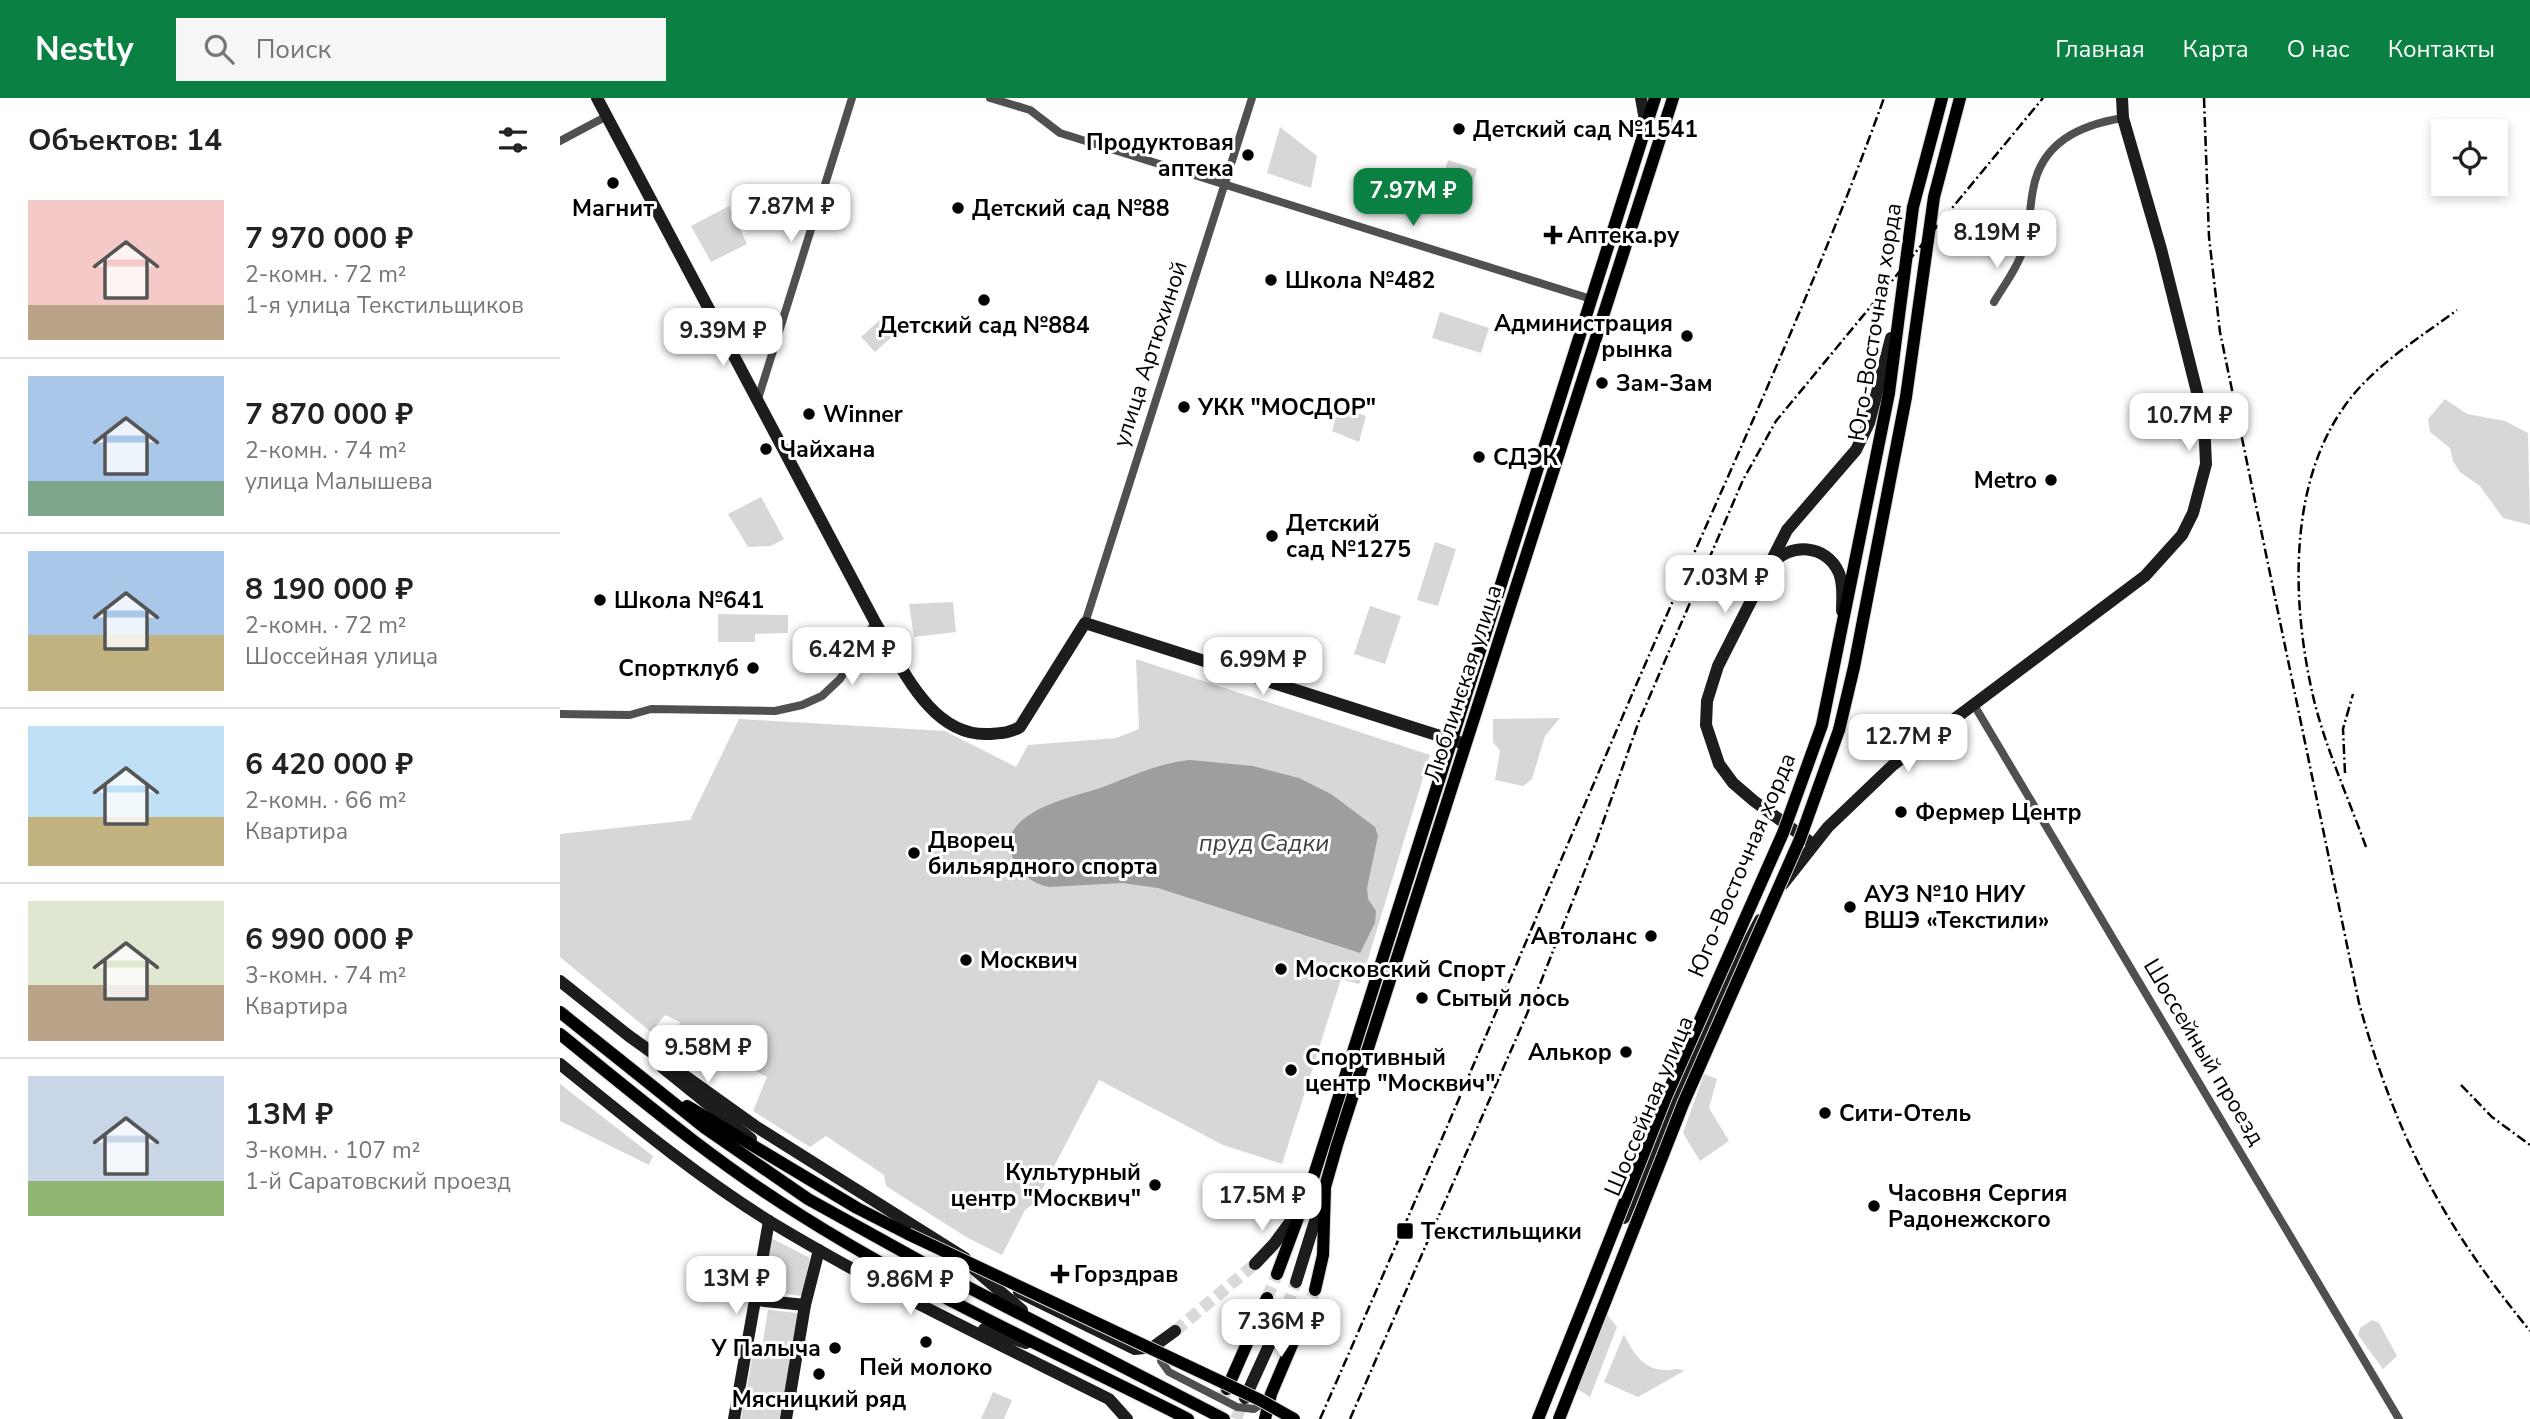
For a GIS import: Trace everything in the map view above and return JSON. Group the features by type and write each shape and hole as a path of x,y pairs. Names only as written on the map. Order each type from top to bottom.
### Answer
{"main road":[{"path":"597,98 875,622 904,669 942,719 958,730 979,734 1005,733 1020,727 1085,623 1465,744"},
{"path":"1641,98 1646,126"},
{"name":"Люблинская улица","path":"1277,1274 1304,1203 1655,98"},
{"name":"Люблинская улица","path":"1296,1282 1465,744 1674,98"},
{"name":"Юго-Восточная хорда","path":"1540,1419 1666,1097 1783,833 1822,725 1889,393 1896,318 1913,207 1942,98"},
{"name":"Юго-Восточная хорда","path":"1559,1419 1683,1104 1800,839 1839,730 1854,667 1906,397 1934,197 1960,98"},
{"path":"2122,98 2123,118"},
{"path":"2123,118 2129,98"},
{"name":"Шоссейная улица","path":"1540,1419 1733,969 1776,894 1812,844 1893,765 2145,576 2182,535 2201,488 2206,464 2204,420 2161,249 2123,118"},
{"path":"1812,844 1733,783 1719,764 1706,725 1711,685 1787,530 1856,450 1872,413 1896,318"},
{"path":"1762,580 1773,562 1790,551 1810,550 1829,558 1840,575 1842,590 1838,655"},
{"path":"560,981 629,1036 755,1126 953,1249 996,1280 1120,1344 1145,1349 1172,1334"},
{"path":"560,1012 722,1141 808,1199 1051,1331 1224,1419"},
{"path":"560,1034 692,1140 802,1217 888,1266 1188,1419"},
{"path":"629,1036 676,1080 771,1154"},
{"path":"560,1064 677,1158 769,1220 937,1313 1109,1399 1123,1413"},
{"path":"648,1083 771,1154 847,1202 908,1234 1261,1400 1294,1419"},
{"path":"1315,1290 1322,1255 1325,1187"},
{"path":"1255,1264 1274,1244 1304,1203"},
{"path":"734,1419 769,1220"},
{"path":"953,1249 1005,1299 1051,1331"},
{"path":"786,1419 805,1305 819,1250"},
{"path":"1227,1389 1267,1297"},
{"path":"756,1300 805,1305"},
{"path":"1245,1398 1287,1306"},
{"path":"937,1313 1063,1356"},
{"path":"1265,1419 1271,1394 1305,1314"}],"street":[{"path":"758,399 852,98"},
{"path":"990,98 1030,110 1060,133 1591,299"},
{"name":"улица Артюхиной","path":"1085,623 1252,98"},
{"path":"560,141 607,116"},
{"path":"1994,302 2023,250 2040,164 2054,146 2073,132 2123,118"},
{"path":"560,714 629,715 650,709 775,711 811,702 840,679 875,622"},
{"name":"Шоссейный проезд","path":"1975,705 2399,1419"},
{"path":"1172,1334 1163,1346 1161,1361 1175,1376 1243,1409 1260,1406 1271,1394"}],"shaded area":[{"path":"1280,127 1317,156 1311,188 1267,173"},
{"path":"1448,160 1477,169 1465,212 1436,203"},
{"path":"729,206 747,244 711,262 691,226"},
{"path":"1440,312 1489,328 1481,353 1432,338"},
{"path":"883,317 897,332 875,352 861,337"},
{"path":"2445,399 2467,414 2505,421 2528,433 2530,525 2503,518 2480,486 2460,472 2453,461 2450,448 2430,432 2428,419"},
{"path":"1339,407 1366,416 1359,442 1332,431"},
{"path":"761,497 784,539 771,546 748,547 728,514"},
{"path":"1435,542 1456,549 1438,606 1417,600"},
{"path":"953,602 956,632 914,637 909,604"},
{"path":"1370,606 1401,616 1385,664 1354,654"},
{"path":"718,614 788,615 788,633 755,634 755,642 718,642"},
{"name":"Москвич","path":"1136,659 1430,755 1365,969 1359,984 1341,979 1282,1164 1223,1145 1099,1080 1035,1203 1025,1210 1002,1255 966,1237 886,1186 884,1175 826,1136 810,1147 753,1111 767,1077 675,1032 680,1022 665,1015 651,1032 560,957 560,834 690,820 739,719 945,731 1016,767 1028,745 1116,738 1139,729"},
{"path":"1560,718 1545,736 1532,779 1523,786 1495,780 1500,751 1493,742 1493,719"},
{"path":"1704,1074 1717,1079 1709,1108 1729,1141 1700,1161 1683,1133"},
{"path":"560,1084 653,1156 649,1165 560,1121"},
{"path":"771,1238 810,1258 802,1296 762,1291"},
{"path":"768,1310 798,1313 781,1419 741,1419 752,1359 761,1354"},
{"path":"1606,1313 1617,1327 1590,1397 1576,1388"},
{"path":"2372,1320 2379,1323 2397,1356 2383,1369 2358,1335 2360,1328"},
{"path":"1624,1334 1635,1354 1645,1364 1659,1369 1684,1371 1638,1397 1604,1382"},
{"path":"993,1392 1012,1400 1004,1419 981,1419"}],"water":[{"name":"пруд Садки","path":"1190,760 1253,766 1299,778 1331,794 1375,827 1378,836 1367,888 1368,899 1376,911 1375,923 1360,953 1158,888 1122,883 1043,886 1027,877 1013,858 1010,842 1014,829 1040,809 1156,767"}],"tunnel":[{"path":"1175,1331 1255,1264"},
{"path":"1267,1298 1277,1274"},
{"path":"1287,1306 1296,1282"},
{"path":"1305,1314 1315,1290"},
{"path":"1214,1419 1227,1389"},
{"path":"1236,1419 1245,1398"}],"railway":[{"path":"1320,1419 1634,690 1764,396 1826,248 1884,98"},
{"path":"1350,1419 1540,984 1596,842 1639,721 1743,480 1776,421 2043,98"},
{"path":"2204,98 2209,237 2220,332 2359,1003 2389,1096 2425,1177 2471,1253 2530,1331"},
{"path":"2366,847 2324,734 2305,657 2299,575 2307,492 2319,454 2337,418 2361,386 2395,355 2457,310"},
{"path":"2345,773 2343,729 2353,694"},
{"path":"2461,1085 2492,1117 2530,1145"}],"place":[{"name":"Детский сад №1541","path":"1459,129"},
{"name":"Продуктовая аптека","path":"1248,155"},
{"name":"Магнит","path":"613,183"},
{"name":"Детский сад №88","path":"958,208"},
{"name":"Аптека.ру","path":"1553,235"},
{"name":"Школа №482","path":"1271,280"},
{"name":"Детский сад №884","path":"984,300"},
{"name":"Администрация рынка","path":"1687,336"},
{"name":"Зам-Зам","path":"1602,383"},
{"name":"УКК \"МОСДОР\"","path":"1184,407"},
{"name":"Winner","path":"809,414"},
{"name":"Чайхана","path":"766,449"},
{"name":"СДЭК","path":"1479,457"},
{"name":"Metro","path":"2051,480"},
{"name":"Детский сад №1275","path":"1272,536"},
{"name":"Школа №641","path":"600,600"},
{"name":"Спортклуб","path":"753,668"},
{"name":"Фермер Центр","path":"1901,812"},
{"name":"Дворец бильярдного спорта","path":"914,853"},
{"name":"АУЗ №10 НИУ ВШЭ «Текстили»","path":"1850,907"},
{"name":"Автоланс","path":"1651,936"},
{"name":"Москвич","path":"966,960"},
{"name":"Московский Спорт","path":"1281,969"},
{"name":"Сытый лось","path":"1422,998"},
{"name":"Алькор","path":"1626,1052"},
{"name":"Спортивный центр \"Москвич\"","path":"1291,1070"},
{"name":"Сити-Отель","path":"1825,1113"},
{"name":"Культурный центр \"Москвич\"","path":"1155,1185"},
{"name":"Часовня Сергия Радонежского","path":"1874,1206"},
{"name":"Текстильщики","path":"1405,1231"},
{"name":"Горздрав","path":"1060,1274"},
{"name":"Пей молоко","path":"926,1342"},
{"name":"У Палыча","path":"835,1348"},
{"name":"Мясницкий ряд","path":"819,1374"}]}
